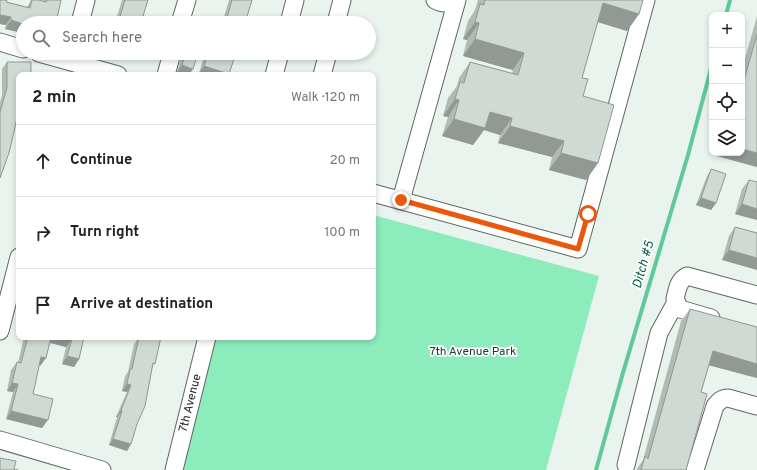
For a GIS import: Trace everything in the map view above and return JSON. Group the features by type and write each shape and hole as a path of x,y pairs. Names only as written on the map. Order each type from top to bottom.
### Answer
{"street":[{"path":"82,16 86,0"},
{"path":"182,16 187,0"},
{"path":"291,16 295,0"},
{"path":"338,16 342,0"},
{"path":"435,0 447,3 456,0"},
{"path":"401,200 456,0"},
{"path":"376,194 578,249 646,0"},
{"path":"0,42 16,47"},
{"path":"167,72 170,60"},
{"path":"275,72 278,60"},
{"path":"323,72 326,60"},
{"path":"69,63 106,72"},
{"path":"0,331 16,269"},
{"path":"729,323 680,309 675,299 679,284 683,278 687,276 757,295"},
{"path":"626,465 659,333 676,302"},
{"name":"7th Avenue","path":"174,470 206,340"},
{"path":"696,470 715,406 719,400 728,398 757,406"},
{"path":"0,440 60,464 102,470"}],"green space":[{"name":"7th Avenue Park","path":"376,216 599,276 546,470 178,470 214,340 376,340"}],"building":[{"path":"0,0 7,0 6,2 30,8 32,0 46,2 47,0 61,0 58,16 16,16 16,22 11,20 11,17 0,15"},
{"path":"125,0 148,0 143,16 120,16"},
{"path":"232,0 252,0 247,16 227,16"},
{"path":"485,0 643,0 639,14 603,3 582,78 588,79 583,96 614,105 598,163 561,153 564,141 510,126 512,118 490,112 485,128 454,119 459,100 455,99 460,82 464,83 470,62 518,75 524,53 475,39 479,23 475,22 480,4 484,5"},
{"path":"757,34 757,153 745,150 745,76"},
{"path":"184,60 196,60 193,69 182,65"},
{"path":"206,60 234,60 230,72 223,72 204,66"},
{"path":"7,62 31,62 31,72 16,72 16,123 9,153 0,178 0,112 7,88"},
{"path":"711,169 726,174 716,203 701,198"},
{"path":"749,180 757,182 757,209 742,204"},
{"path":"735,227 757,233 757,258 729,250"},
{"path":"690,309 757,327 757,364 713,351 701,392 707,394 686,470 641,470 645,456 648,459"},
{"path":"27,340 50,340 46,358 41,357 33,394 53,399 48,420 11,411 18,384 12,383 17,362 21,363"},
{"path":"72,340 83,340 79,359 67,356"},
{"path":"138,340 160,340 155,364 153,363 145,406 137,424 131,444 113,439 122,411 121,410 131,385 127,384 130,369 132,369"},
{"path":"0,458 16,461 14,469 18,470 0,470"}],"waterway":[{"name":"Ditch #5","path":"727,12 730,0"},
{"name":"Ditch #5","path":"596,470 622,376 688,155 709,76"}],"route":[{"path":"401,200 578,249 588,214"}]}
